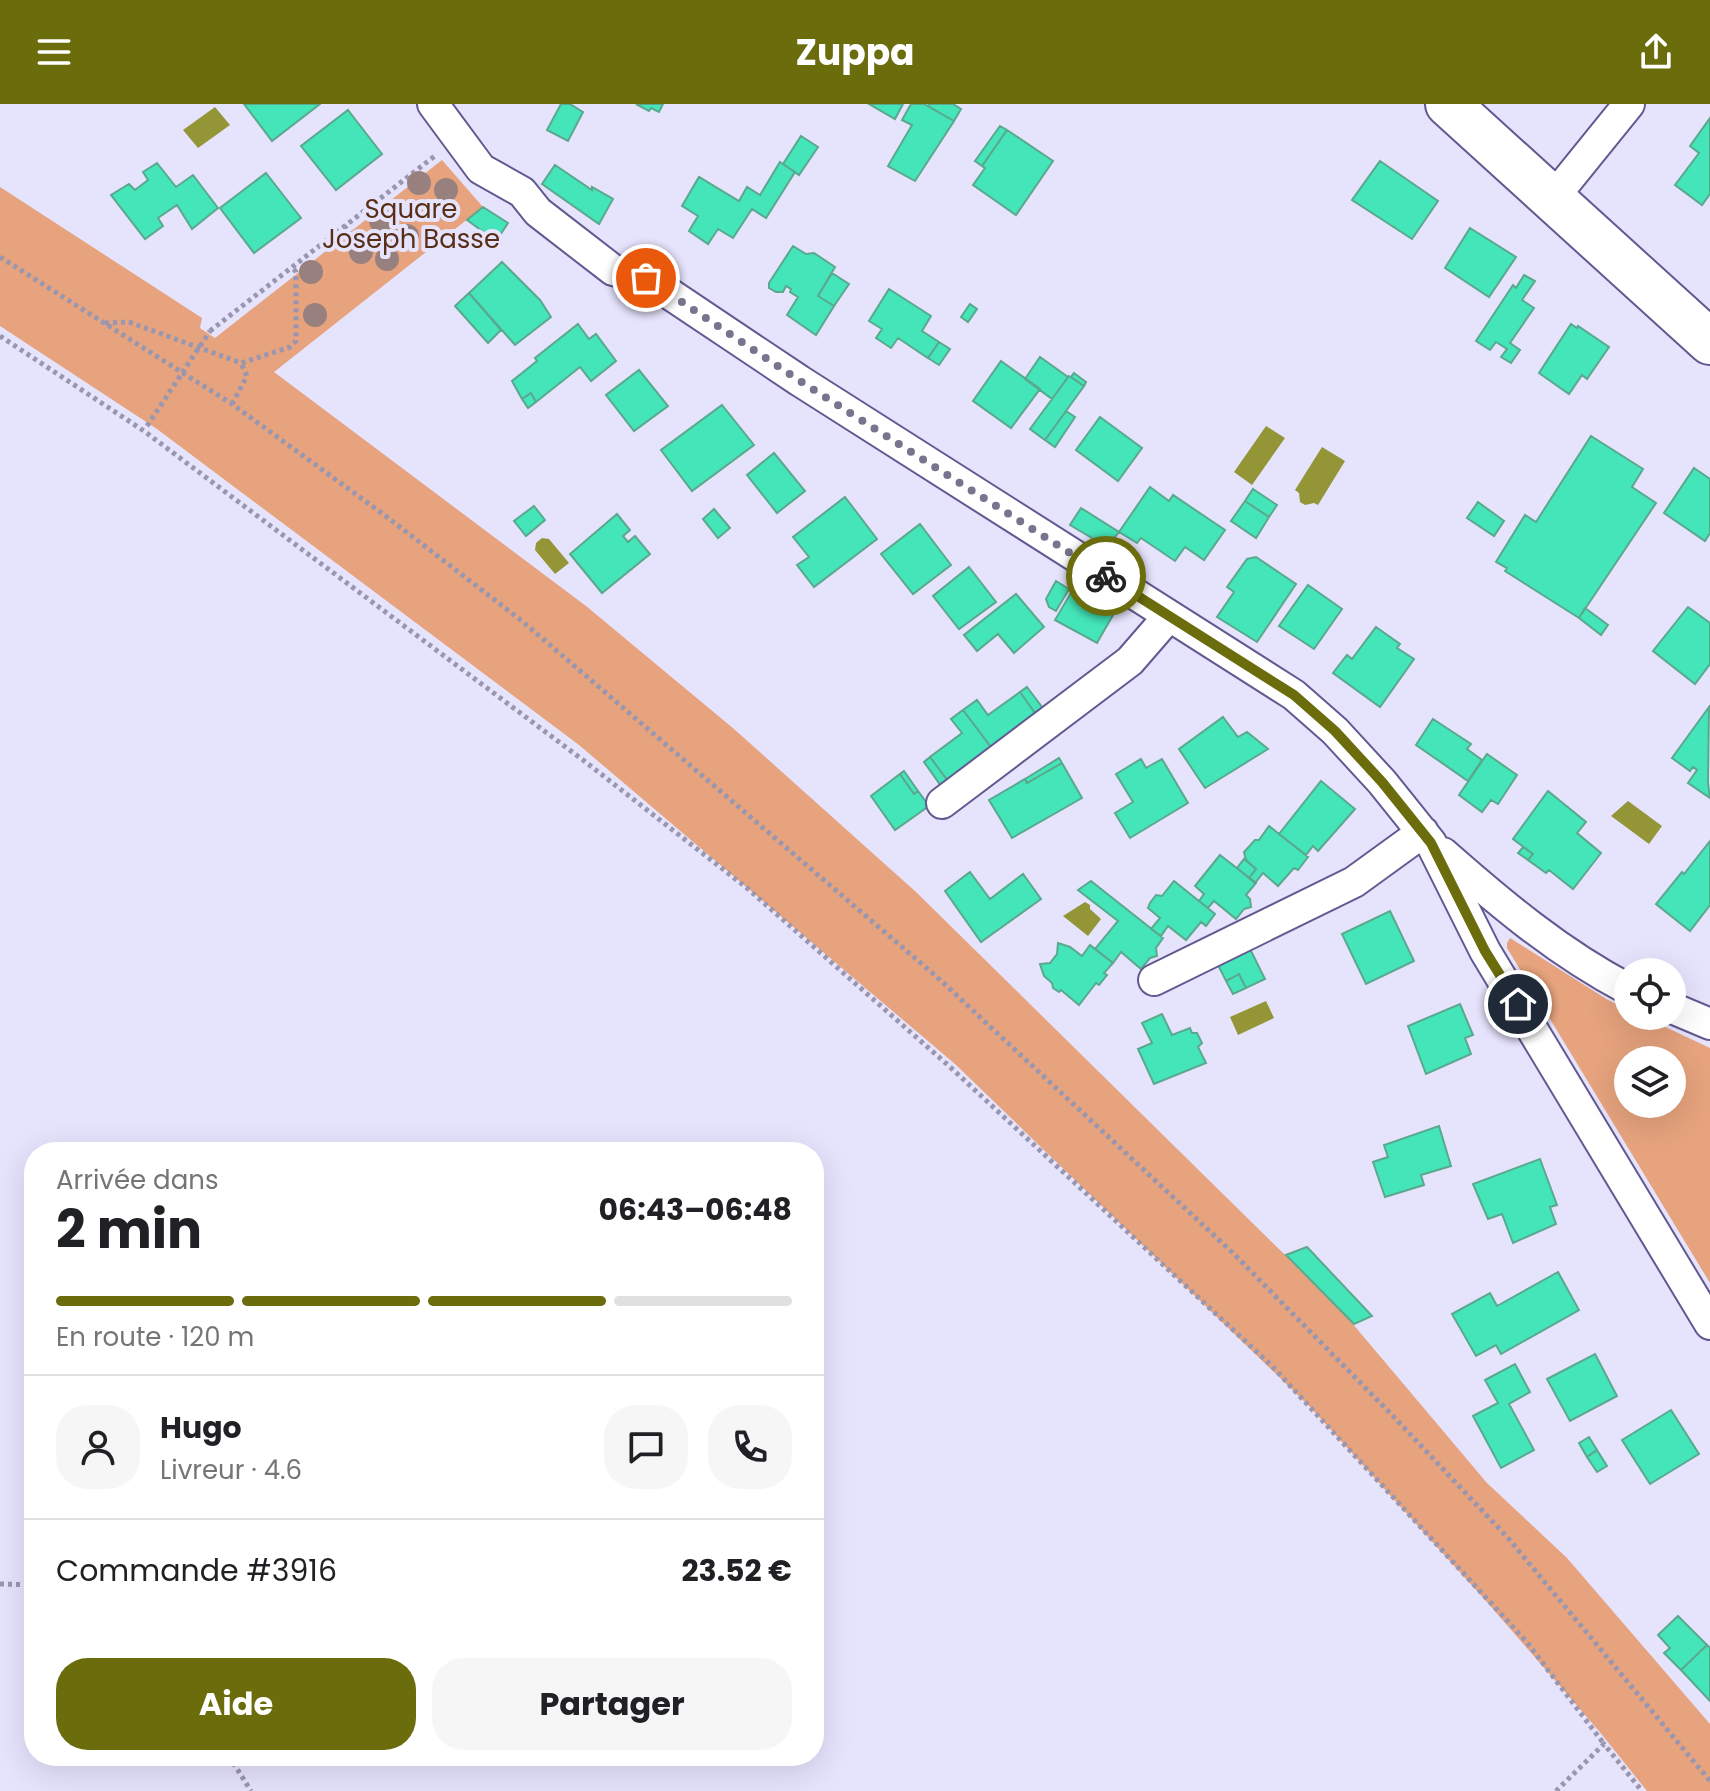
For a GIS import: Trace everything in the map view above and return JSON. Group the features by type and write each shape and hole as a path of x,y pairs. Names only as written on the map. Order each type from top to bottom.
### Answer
{"main road":[{"path":"1448,104 1710,342"}],"street":[{"path":"433,104 481,169 522,192 538,212 613,270 646,278 813,389 1294,695 1335,731 1427,837 1516,916 1567,953 1614,981"},
{"path":"1553,198 1629,104"},
{"path":"942,803 1130,661 1169,616"},
{"path":"1154,980 1354,882 1427,837"},
{"path":"1427,837 1485,951 1710,1324"},
{"path":"1686,1014 1710,1024"}],"path":[{"path":"146,429 210,331 458,138"},
{"path":"344,226 353,237"},
{"path":"0,257 232,404 383,514 522,621 845,897 1006,1041 1233,1253 1508,1538 1710,1781"},
{"path":"103,323 129,322 241,363 290,347 296,341 296,272 292,267"},
{"path":"0,336 146,429 570,750 736,879 949,1066 1271,1365 1526,1641 1642,1791"},
{"path":"232,404 247,376 241,363"},
{"path":"0,1584 24,1585"},
{"path":"1556,1791 1604,1744"},
{"path":"235,1766 251,1791"}],"green space":[{"name":"Square Joseph Basse","path":"442,160 483,207 274,372 586,606 734,729 916,892 1341,1310 1487,1483 1567,1558 1710,1724 1710,1791 1647,1791 1486,1601 1310,1407 955,1064 579,745 157,429 0,326 0,187 202,318 200,328 215,338"},
{"path":"1510,938 1614,1003 1614,1030 1672,1030 1710,1048 1710,1283 1507,948"}],"shaded area":[{"path":"215,107 230,125 198,148 183,130"},
{"path":"1266,426 1285,438 1252,485 1234,472"},
{"path":"1322,447 1345,461 1318,505 1305,505 1300,502 1299,493 1295,490"},
{"path":"542,538 549,539 569,563 555,574 535,550 536,543"},
{"path":"1628,801 1662,826 1649,844 1611,816"},
{"path":"1085,902 1101,919 1088,936 1063,916"},
{"path":"1266,1001 1274,1018 1238,1035 1230,1017"}],"building":[{"path":"244,104 320,104 272,141"},
{"path":"561,104 570,104 583,112 568,141 547,130"},
{"path":"636,104 663,104 659,112"},
{"path":"869,104 903,104 895,119"},
{"path":"911,104 924,104 954,121 915,181 888,166 912,125 902,120"},
{"path":"929,104 953,104 961,109 954,121"},
{"path":"348,110 382,154 336,190 301,146"},
{"path":"1710,118 1710,194 1702,205 1675,185 1699,153 1690,146"},
{"path":"1000,126 1007,130 982,166 975,161"},
{"path":"1007,130 1053,161 1016,215 973,185"},
{"path":"801,136 818,147 799,175 783,164"},
{"path":"1380,161 1438,201 1412,239 1352,200"},
{"path":"780,162 795,172 766,218 752,209 733,238 718,229 708,244 689,231 698,216 682,206 699,177 739,201 747,187 760,195"},
{"path":"157,163 176,187 193,175 218,208 192,229 177,205 158,218 163,226 145,239 111,195 129,184 135,190 148,180 143,172"},
{"path":"555,165 592,190 592,187 613,199 599,224 542,184"},
{"path":"266,173 301,218 254,253 220,208"},
{"path":"483,207 508,223 496,241 467,220"},
{"path":"1470,228 1516,257 1489,297 1445,268"},
{"path":"793,246 806,254 814,253 835,267 818,296 834,306 816,335 787,315 798,297 790,292 791,289 786,286 783,292 776,292 769,288 769,283"},
{"path":"502,262 540,300 551,317 515,345 469,293"},
{"path":"832,273 849,284 834,306 818,296"},
{"path":"1524,275 1535,281 1522,300 1534,308 1510,343 1520,350 1511,363 1501,357 1507,349 1496,342 1490,350 1476,341 1513,285 1516,288"},
{"path":"889,289 931,316 922,331 939,342 928,358 898,338 891,348 876,338 882,329 869,321"},
{"path":"469,293 501,330 488,343 455,306"},
{"path":"970,304 977,309 968,322 961,317"},
{"path":"578,324 589,339 596,334 616,361 591,381 580,367 536,402 531,393 522,399 512,381"},
{"path":"1571,324 1609,347 1587,379 1582,375 1569,394 1539,373"},
{"path":"939,342 950,349 939,365 928,358"},
{"path":"1040,357 1068,377 1052,399 1025,379"},
{"path":"1001,361 1040,389 1011,428 973,401"},
{"path":"639,370 668,406 634,431 606,395"},
{"path":"1074,373 1086,382 1084,386 1071,377"},
{"path":"1069,376 1084,386 1045,440 1030,429"},
{"path":"531,393 536,402 528,408 522,399"},
{"path":"722,405 754,445 692,491 661,450"},
{"path":"1066,411 1075,417 1055,447 1045,440"},
{"path":"1100,417 1142,448 1118,481 1076,450"},
{"path":"1591,436 1643,469 1632,487 1656,503 1579,618 1505,571 1507,568 1496,562 1525,515 1536,522"},
{"path":"774,453 805,491 777,513 747,475"},
{"path":"1694,468 1710,479 1710,533 1705,541 1664,513"},
{"path":"1150,487 1169,501 1173,495 1225,530 1204,560 1185,547 1175,561 1141,538 1137,543 1119,532"},
{"path":"1253,489 1277,505 1269,517 1245,501"},
{"path":"845,497 877,539 814,587 797,565 809,557 793,537"},
{"path":"1245,501 1269,517 1256,538 1231,521"},
{"path":"1478,502 1504,521 1494,536 1467,518"},
{"path":"534,506 545,520 526,536 514,521"},
{"path":"1081,508 1119,532 1107,547 1070,525"},
{"path":"714,509 730,528 718,538 703,519"},
{"path":"617,514 630,530 623,536 628,542 635,536 650,554 602,593 570,554"},
{"path":"920,524 951,565 913,594 881,554"},
{"path":"1256,557 1296,584 1257,642 1217,617 1234,592 1227,587 1247,559"},
{"path":"969,567 996,602 959,629 933,596"},
{"path":"1056,581 1069,589 1056,611 1049,607 1046,599"},
{"path":"1308,585 1342,609 1314,649 1279,626"},
{"path":"1072,591 1113,615 1097,643 1055,620"},
{"path":"1016,594 1044,627 1014,653 998,634 977,651 964,635"},
{"path":"1688,607 1710,623 1710,664 1695,684 1653,651"},
{"path":"1585,608 1608,625 1601,635 1579,618"},
{"path":"1376,627 1400,644 1397,648 1414,659 1380,707 1333,673 1347,655 1352,659"},
{"path":"1027,687 1048,715 1040,720 1020,692"},
{"path":"1020,692 1040,720 1007,744 1003,738 991,747 963,710 977,700 988,715"},
{"path":"1709,707 1710,798 1688,783 1697,770 1693,767 1690,771 1672,758"},
{"path":"963,710 991,747 980,756 984,761 951,785 930,757 962,733 951,719"},
{"path":"1223,717 1238,737 1247,732 1268,749 1205,788 1179,749"},
{"path":"1433,719 1471,744 1467,749 1482,760 1468,781 1416,745"},
{"path":"1487,754 1517,775 1498,804 1491,800 1482,812 1459,795"},
{"path":"930,757 951,785 944,790 924,762"},
{"path":"1059,758 1062,763 1027,783 1025,779"},
{"path":"1141,759 1146,768 1162,759 1188,803 1130,838 1115,813 1133,802 1116,774"},
{"path":"1062,763 1082,798 1012,838 989,800 1025,779 1027,783"},
{"path":"904,771 918,791 914,794 900,774"},
{"path":"900,774 914,794 918,791 929,806 895,830 871,796"},
{"path":"1321,781 1355,809 1318,851 1313,846 1306,855 1279,834"},
{"path":"1548,791 1586,822 1577,833 1601,853 1573,889 1549,870 1546,873 1528,860 1533,854 1513,839"},
{"path":"1269,826 1308,857 1278,886 1263,873 1255,883 1249,878 1256,869 1246,860 1244,852 1255,840 1259,840"},
{"path":"1710,841 1710,905 1690,931 1656,904"},
{"path":"1523,847 1533,854 1528,860 1518,853"},
{"path":"1220,855 1256,883 1246,895 1251,907 1244,909 1236,919 1214,901 1208,908 1199,901 1204,894 1195,886"},
{"path":"1244,859 1256,869 1249,878 1237,868"},
{"path":"970,872 990,899 1023,874 1041,899 981,942 945,891"},
{"path":"1091,881 1163,938 1156,948 1157,956 1150,958 1141,969 1121,952 1113,963 1095,949 1118,921 1078,890"},
{"path":"1174,881 1215,914 1206,926 1201,922 1186,940 1168,926 1161,936 1151,929 1160,918 1148,908 1150,903 1156,895 1162,896"},
{"path":"1390,911 1414,961 1366,984 1342,934"},
{"path":"1058,943 1082,956 1090,945 1113,963 1099,985 1096,983 1079,1005 1061,990 1059,992 1053,988 1044,976 1040,964 1050,963 1057,954"},
{"path":"1249,947 1265,979 1246,988 1239,974 1226,981 1217,963"},
{"path":"1239,974 1246,988 1233,994 1226,981"},
{"path":"1460,1004 1473,1035 1465,1038 1471,1054 1426,1074 1408,1026"},
{"path":"1162,1014 1172,1035 1190,1028 1192,1033 1197,1033 1202,1043 1198,1047 1206,1063 1154,1084 1138,1049 1152,1043 1142,1023"},
{"path":"1439,1126 1451,1166 1421,1175 1424,1185 1385,1197 1373,1162 1388,1157 1384,1145"},
{"path":"1540,1159 1557,1205 1550,1207 1556,1224 1513,1243 1502,1214 1488,1219 1473,1184"},
{"path":"1307,1247 1372,1316 1354,1324 1286,1255"},
{"path":"1558,1272 1579,1310 1501,1354 1496,1345 1476,1356 1452,1314 1490,1293 1497,1306"},
{"path":"1595,1354 1617,1396 1570,1421 1547,1379"},
{"path":"1515,1364 1530,1392 1509,1404 1534,1450 1501,1468 1473,1416 1498,1403 1485,1380"},
{"path":"1671,1410 1699,1454 1650,1484 1622,1440"},
{"path":"1589,1437 1597,1450 1587,1457 1579,1443"},
{"path":"1597,1450 1607,1466 1597,1472 1587,1457"},
{"path":"1678,1616 1707,1645 1681,1670 1664,1653 1670,1648 1658,1635"},
{"path":"1707,1645 1710,1648 1710,1701 1681,1670"}],"way so far":[{"path":"646,278 800,381 1106,576"}],"route":[{"path":"1106,576 1294,695 1335,731 1382,782 1431,843 1485,951 1518,1004"}]}
